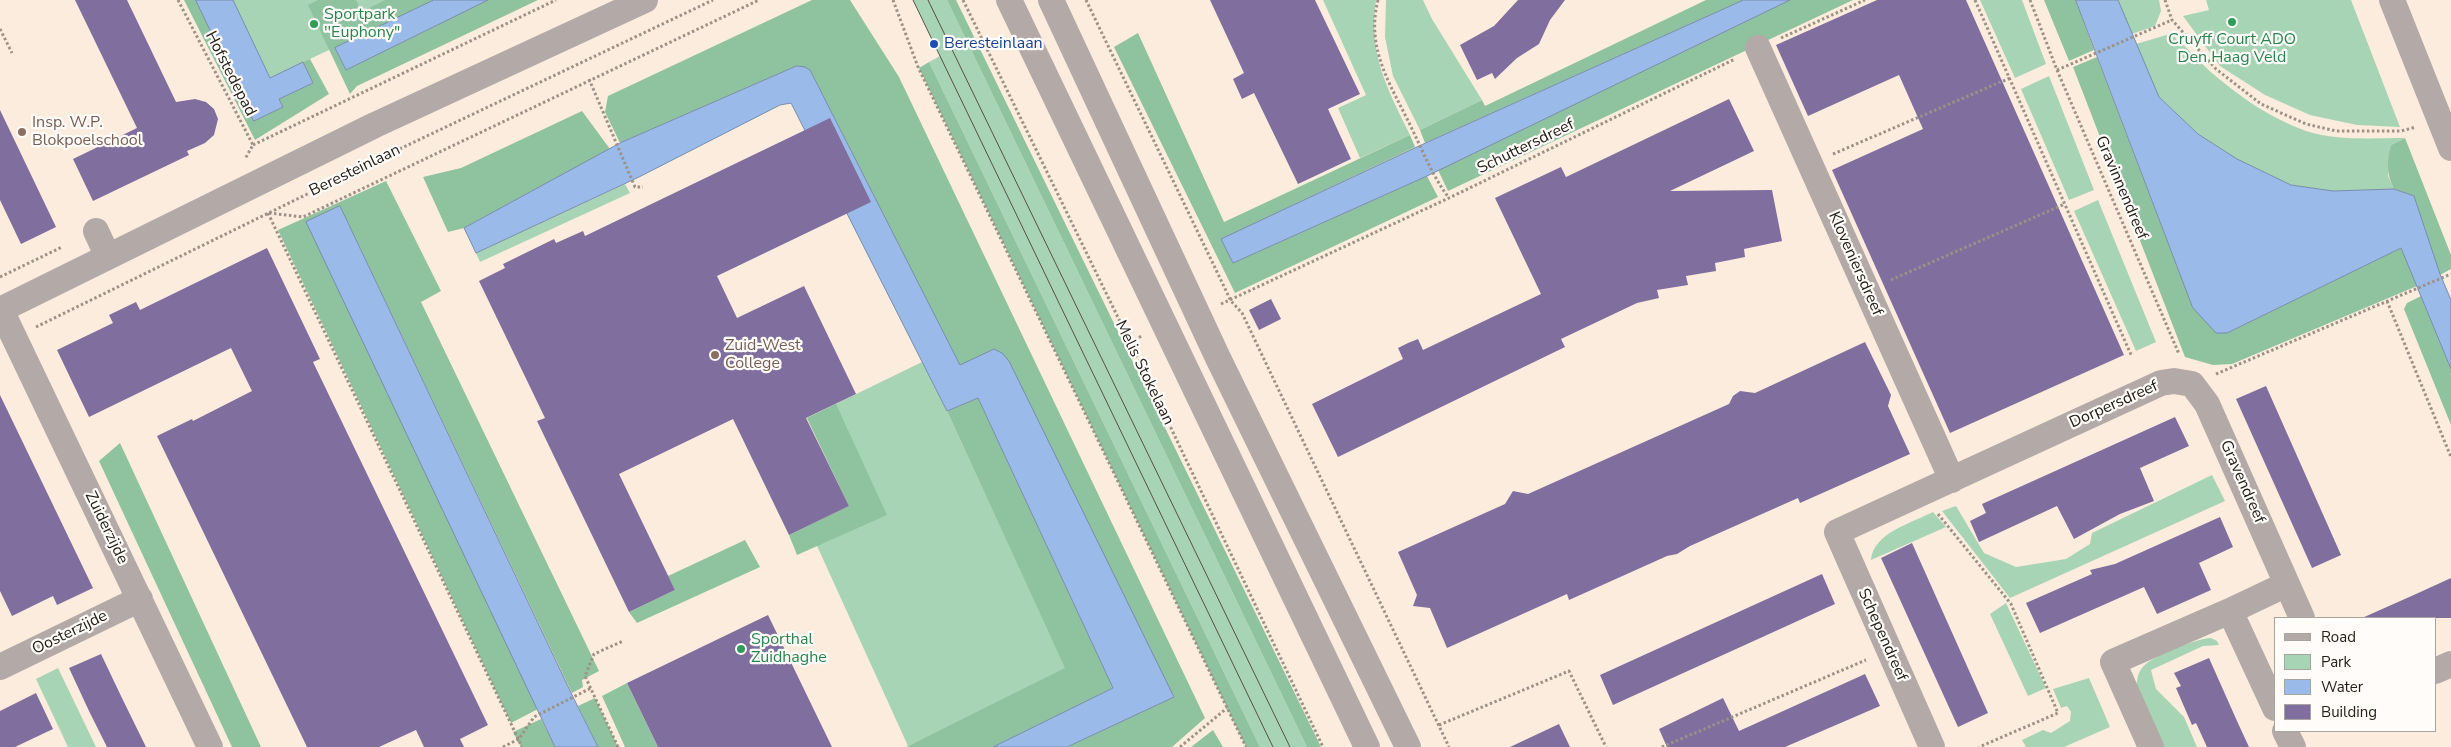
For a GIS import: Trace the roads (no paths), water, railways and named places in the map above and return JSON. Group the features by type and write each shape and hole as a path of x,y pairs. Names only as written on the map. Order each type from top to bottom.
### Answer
{"street":[{"name":"Beresteinlaan","path":"1,310 375,126 645,0"},
{"path":"1009,0 1367,747"},
{"path":"1051,0 1196,311 1408,747"},
{"path":"2392,0 2451,148"},
{"name":"Kloveniersdreef","path":"1758,48 1952,480"},
{"path":"96,231 108,257"},
{"name":"Zuiderzijde","path":"1,310 210,747"},
{"name":"Dorpersdreef","path":"1837,532 2161,383 2174,380 2192,384"},
{"name":"Gravendreef","path":"2192,384 2207,404 2302,617"},
{"name":"Schependreef","path":"1837,532 1890,650 1923,744"},
{"path":"2151,747 2113,662 2287,584"},
{"name":"Oosterzijde","path":"0,667 140,599"},
{"path":"2230,610 2274,706"},
{"path":"2436,671 2451,664"}],"water":[{"path":"196,0 233,0 270,78 303,62 313,83 279,99 283,107 254,121"},
{"path":"434,0 488,0 346,70 335,48"},
{"path":"1744,0 1790,0 1427,176 1233,263 1221,239 1419,146"},
{"path":"2076,0 2118,0 2159,97 2198,134 2237,159 2291,185 2333,191 2394,189 2414,196 2440,274 2451,300 2451,369 2401,248 2227,333 2216,333 2193,308"},
{"path":"797,66 810,70 960,365 994,349 1002,353 1009,361 1174,697 1067,747 993,747 1113,688 978,398 947,411 791,103 780,105 639,177 476,253 464,228 620,143"},
{"path":"340,206 598,747 555,747 306,222"}],"tram line":[{"path":"913,0 1273,747"},
{"path":"928,0 1290,747"}],"place":[{"name":"Cruyff Court ADO Den Haag Veld","path":"2232,22"},
{"name":"Sportpark ''Euphony\"","path":"314,24"},
{"name":"Beresteinlaan","path":"934,44"},
{"name":"Insp. W.P. Blokpoelschool","path":"22,132"},
{"name":"Zuid-West College","path":"715,355"},
{"name":"Sporthal Zuidhaghe","path":"741,649"}]}
